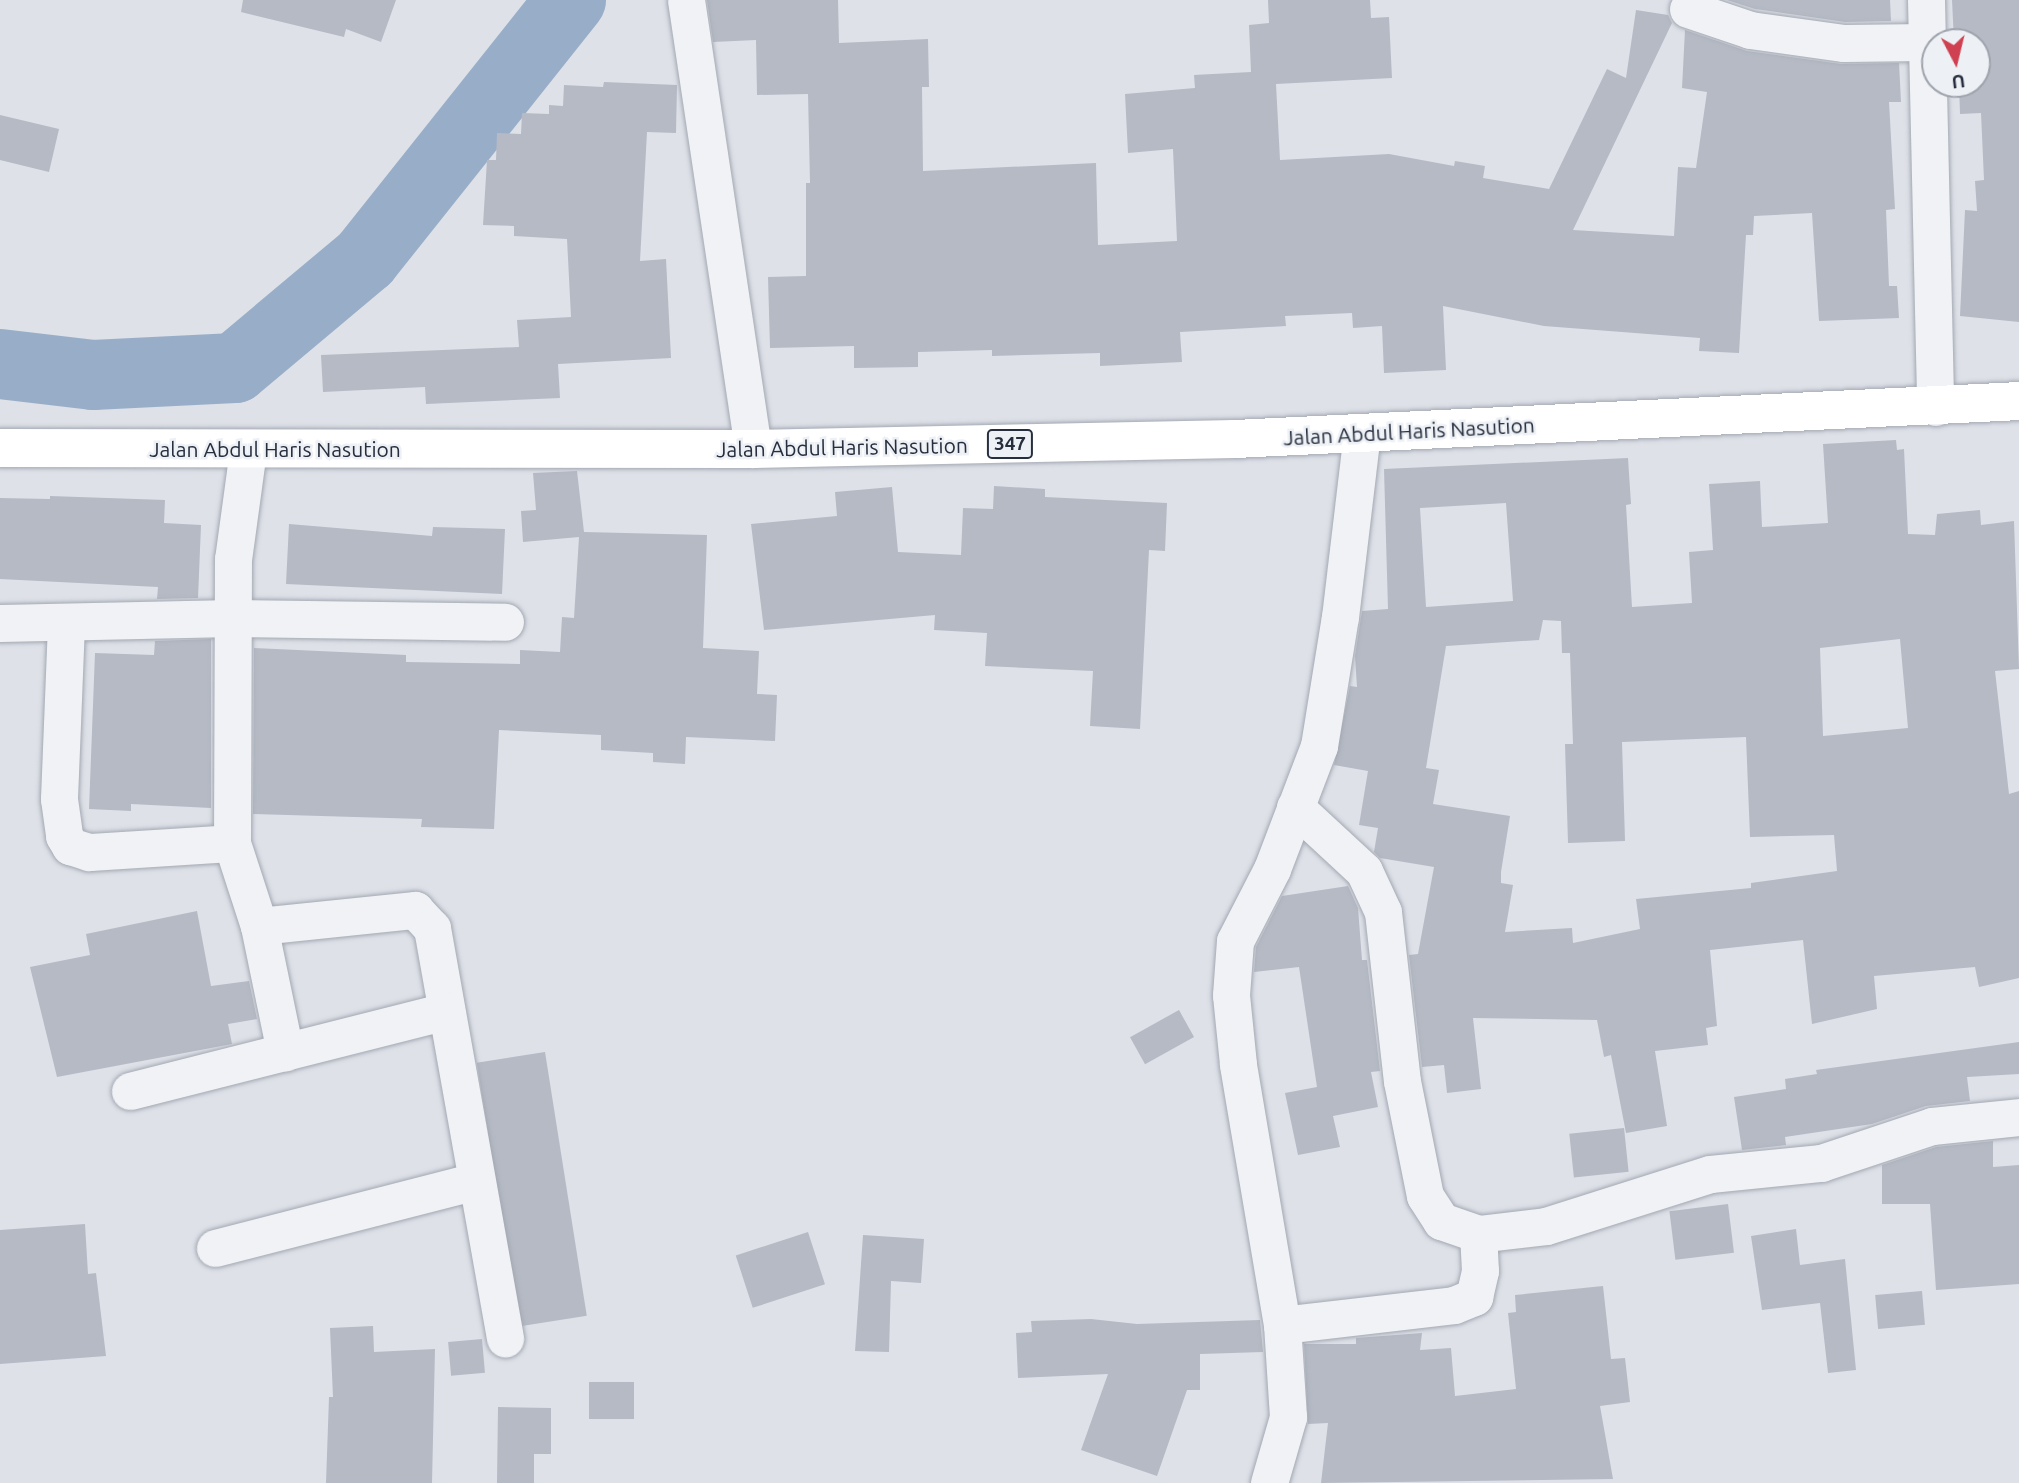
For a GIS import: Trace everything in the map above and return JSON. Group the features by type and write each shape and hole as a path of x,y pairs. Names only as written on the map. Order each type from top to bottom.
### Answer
{"main road":[{"name":"Jalan Abdul Haris Nasution","path":"0,448 753,449 1362,433 2019,401"}],"street":[{"path":"686,0 753,449"},
{"path":"1926,0 1926,28"},
{"path":"1688,9 1751,30 1844,43 1921,42"},
{"path":"1927,98 1935,407"},
{"path":"1269,1483 1288,1417 1282,1325 1238,1064 1231,995 1235,941 1272,869 1319,746 1340,617 1362,433"},
{"path":"248,450 233,559 232,843 259,926 285,1052"},
{"path":"0,623 66,624 233,618 505,622"},
{"path":"66,624 59,799 64,836 70,846 89,852 232,843"},
{"path":"1295,807 1364,872 1383,912 1402,1081 1425,1196 1441,1221 1478,1234 1546,1226 1710,1174 1821,1163 1932,1126 2019,1117"},
{"path":"259,926 415,910 432,928 505,1339"},
{"path":"130,1091 446,1012"},
{"path":"215,1248 476,1181"},
{"path":"1282,1325 1454,1305 1474,1297 1480,1271 1478,1234"}],"building":[{"path":"243,0 396,0 381,42 346,29 344,37 241,12"},
{"path":"707,0 838,0 839,43 928,39 929,87 922,87 923,171 1096,163 1098,245 1177,241 1173,149 1128,153 1125,94 1195,88 1194,75 1251,72 1249,25 1269,23 1268,0 1370,0 1371,18 1389,17 1392,78 1276,84 1280,160 1389,154 1454,166 1455,161 1485,166 1483,178 1549,189 1607,69 1626,78 1636,10 1668,15 1672,23 1573,230 1674,236 1678,167 1696,168 1707,92 1682,88 1685,30 1747,51 1841,64 1899,63 1901,102 1889,102 1895,209 1886,210 1889,286 1897,286 1899,318 1819,321 1812,213 1754,216 1753,235 1746,235 1739,353 1699,351 1700,338 1544,326 1443,306 1446,370 1384,373 1382,326 1353,328 1352,313 1285,316 1286,326 1180,332 1182,362 1100,366 1100,353 992,356 992,350 918,352 918,367 854,368 854,346 770,348 768,277 806,276 806,183 810,183 808,94 757,95 756,40 713,42"},
{"path":"1727,0 1890,0 1891,21 1845,22 1755,9"},
{"path":"1952,0 2019,0 2019,322 1960,316 1965,210 1977,211 1975,181 1984,180 1981,113 1960,114 1959,98 1991,98 1991,28 1953,28"},
{"path":"604,82 677,85 676,133 647,132 640,261 666,259 671,358 558,364 560,398 426,404 425,387 323,392 321,355 519,347 517,320 571,317 567,239 514,236 514,226 483,225 487,160 496,160 497,133 521,134 522,113 549,114 549,105 563,106 564,85 603,87"},
{"path":"0,115 59,129 49,172 0,160"},
{"path":"1896,440 1897,450 1904,449 1908,534 1935,535 1937,514 1980,510 1981,525 2014,521 2019,669 1995,671 2009,794 2019,791 2019,978 1979,987 1975,967 1874,976 1877,1009 1812,1024 1803,940 1710,950 1717,1026 1706,1028 1708,1045 1655,1051 1667,1126 1626,1133 1611,1055 1604,1057 1597,1020 1473,1018 1481,1089 1447,1093 1444,1065 1422,1067 1409,955 1418,954 1434,867 1380,858 1374,852 1378,828 1359,825 1368,771 1334,765 1350,686 1357,687 1355,656 1362,611 1388,609 1384,469 1628,458 1631,504 1626,505 1632,607 1692,603 1689,552 1713,550 1709,484 1760,481 1762,527 1828,523 1823,444","holes":["1506,503 1513,601 1426,607 1420,508","1543,620 1561,621 1562,653 1570,653 1573,744 1565,744 1568,843 1625,841 1622,742 1746,737 1750,837 1834,835 1837,871 1751,883 1751,888 1636,899 1640,929 1573,943 1572,928 1505,932 1513,885 1501,883 1501,872 1510,816 1433,804 1439,770 1426,768 1446,646 1539,640","1900,639 1908,728 1823,736 1820,648"]},
{"path":"577,471 584,532 707,535 703,648 759,651 757,694 777,695 775,741 686,737 685,764 653,762 653,753 601,750 601,735 499,730 494,829 421,827 422,819 253,814 254,648 406,655 406,662 520,664 520,650 560,652 562,617 574,618 579,537 523,542 521,511 536,510 533,473"},
{"path":"994,486 1045,489 1045,497 1167,503 1165,551 1149,550 1140,729 1090,726 1093,671 985,666 987,633 934,630 935,615 764,630 751,524 837,516 835,492 892,487 898,552 961,555 963,508 993,509"},
{"path":"50,496 165,500 164,523 201,525 198,598 157,599 158,587 0,579 0,498 50,499"},
{"path":"289,524 432,536 433,527 505,529 502,594 286,584"},
{"path":"211,639 211,808 131,804 131,811 89,809 95,653 154,655 155,641"},
{"path":"1348,886 1358,908 1362,960 1367,960 1380,1071 1371,1072 1378,1107 1333,1116 1340,1147 1298,1155 1285,1093 1317,1087 1299,967 1254,972 1256,947 1282,896"},
{"path":"197,911 211,986 249,981 257,1019 228,1024 232,1044 57,1077 30,967 90,955 86,934"},
{"path":"1179,1010 1194,1037 1145,1064 1130,1037"},
{"path":"2019,1042 2019,1074 1967,1077 1970,1101 1926,1106 1872,1124 1785,1137 1786,1145 1742,1150 1734,1097 1786,1089 1785,1079 1817,1074 1816,1070"},
{"path":"545,1052 587,1316 519,1327 477,1063"},
{"path":"1624,1128 1629,1172 1574,1178 1569,1134"},
{"path":"1993,1141 1993,1167 2019,1165 2019,1284 1936,1290 1930,1204 1882,1204 1882,1165 1936,1147"},
{"path":"1728,1204 1734,1253 1675,1260 1669,1211"},
{"path":"85,1224 88,1274 96,1273 106,1356 0,1364 0,1230"},
{"path":"1796,1229 1800,1265 1845,1259 1856,1370 1828,1373 1820,1303 1762,1310 1751,1236"},
{"path":"808,1232 825,1284 753,1308 736,1255"},
{"path":"863,1235 924,1239 921,1283 891,1281 889,1352 855,1351"},
{"path":"1603,1286 1611,1359 1625,1358 1630,1402 1600,1406 1613,1479 1321,1483 1328,1423 1308,1424 1304,1344 1356,1344 1356,1338 1422,1333 1420,1350 1451,1348 1455,1396 1516,1389 1508,1313 1516,1312 1515,1295"},
{"path":"1922,1291 1925,1325 1878,1329 1875,1295"},
{"path":"1091,1319 1137,1324 1260,1320 1263,1352 1200,1354 1200,1390 1187,1390 1157,1476 1081,1450 1108,1374 1018,1378 1016,1333 1032,1332 1031,1321"},
{"path":"373,1326 374,1352 435,1349 432,1483 326,1483 329,1397 333,1397 330,1328"},
{"path":"482,1339 485,1373 451,1376 448,1342"},
{"path":"589,1382 634,1382 634,1419 589,1419"},
{"path":"498,1407 551,1408 551,1454 534,1454 534,1483 497,1483"}],"waterway":[{"path":"0,364 93,375 235,368 365,259 571,0"}]}
